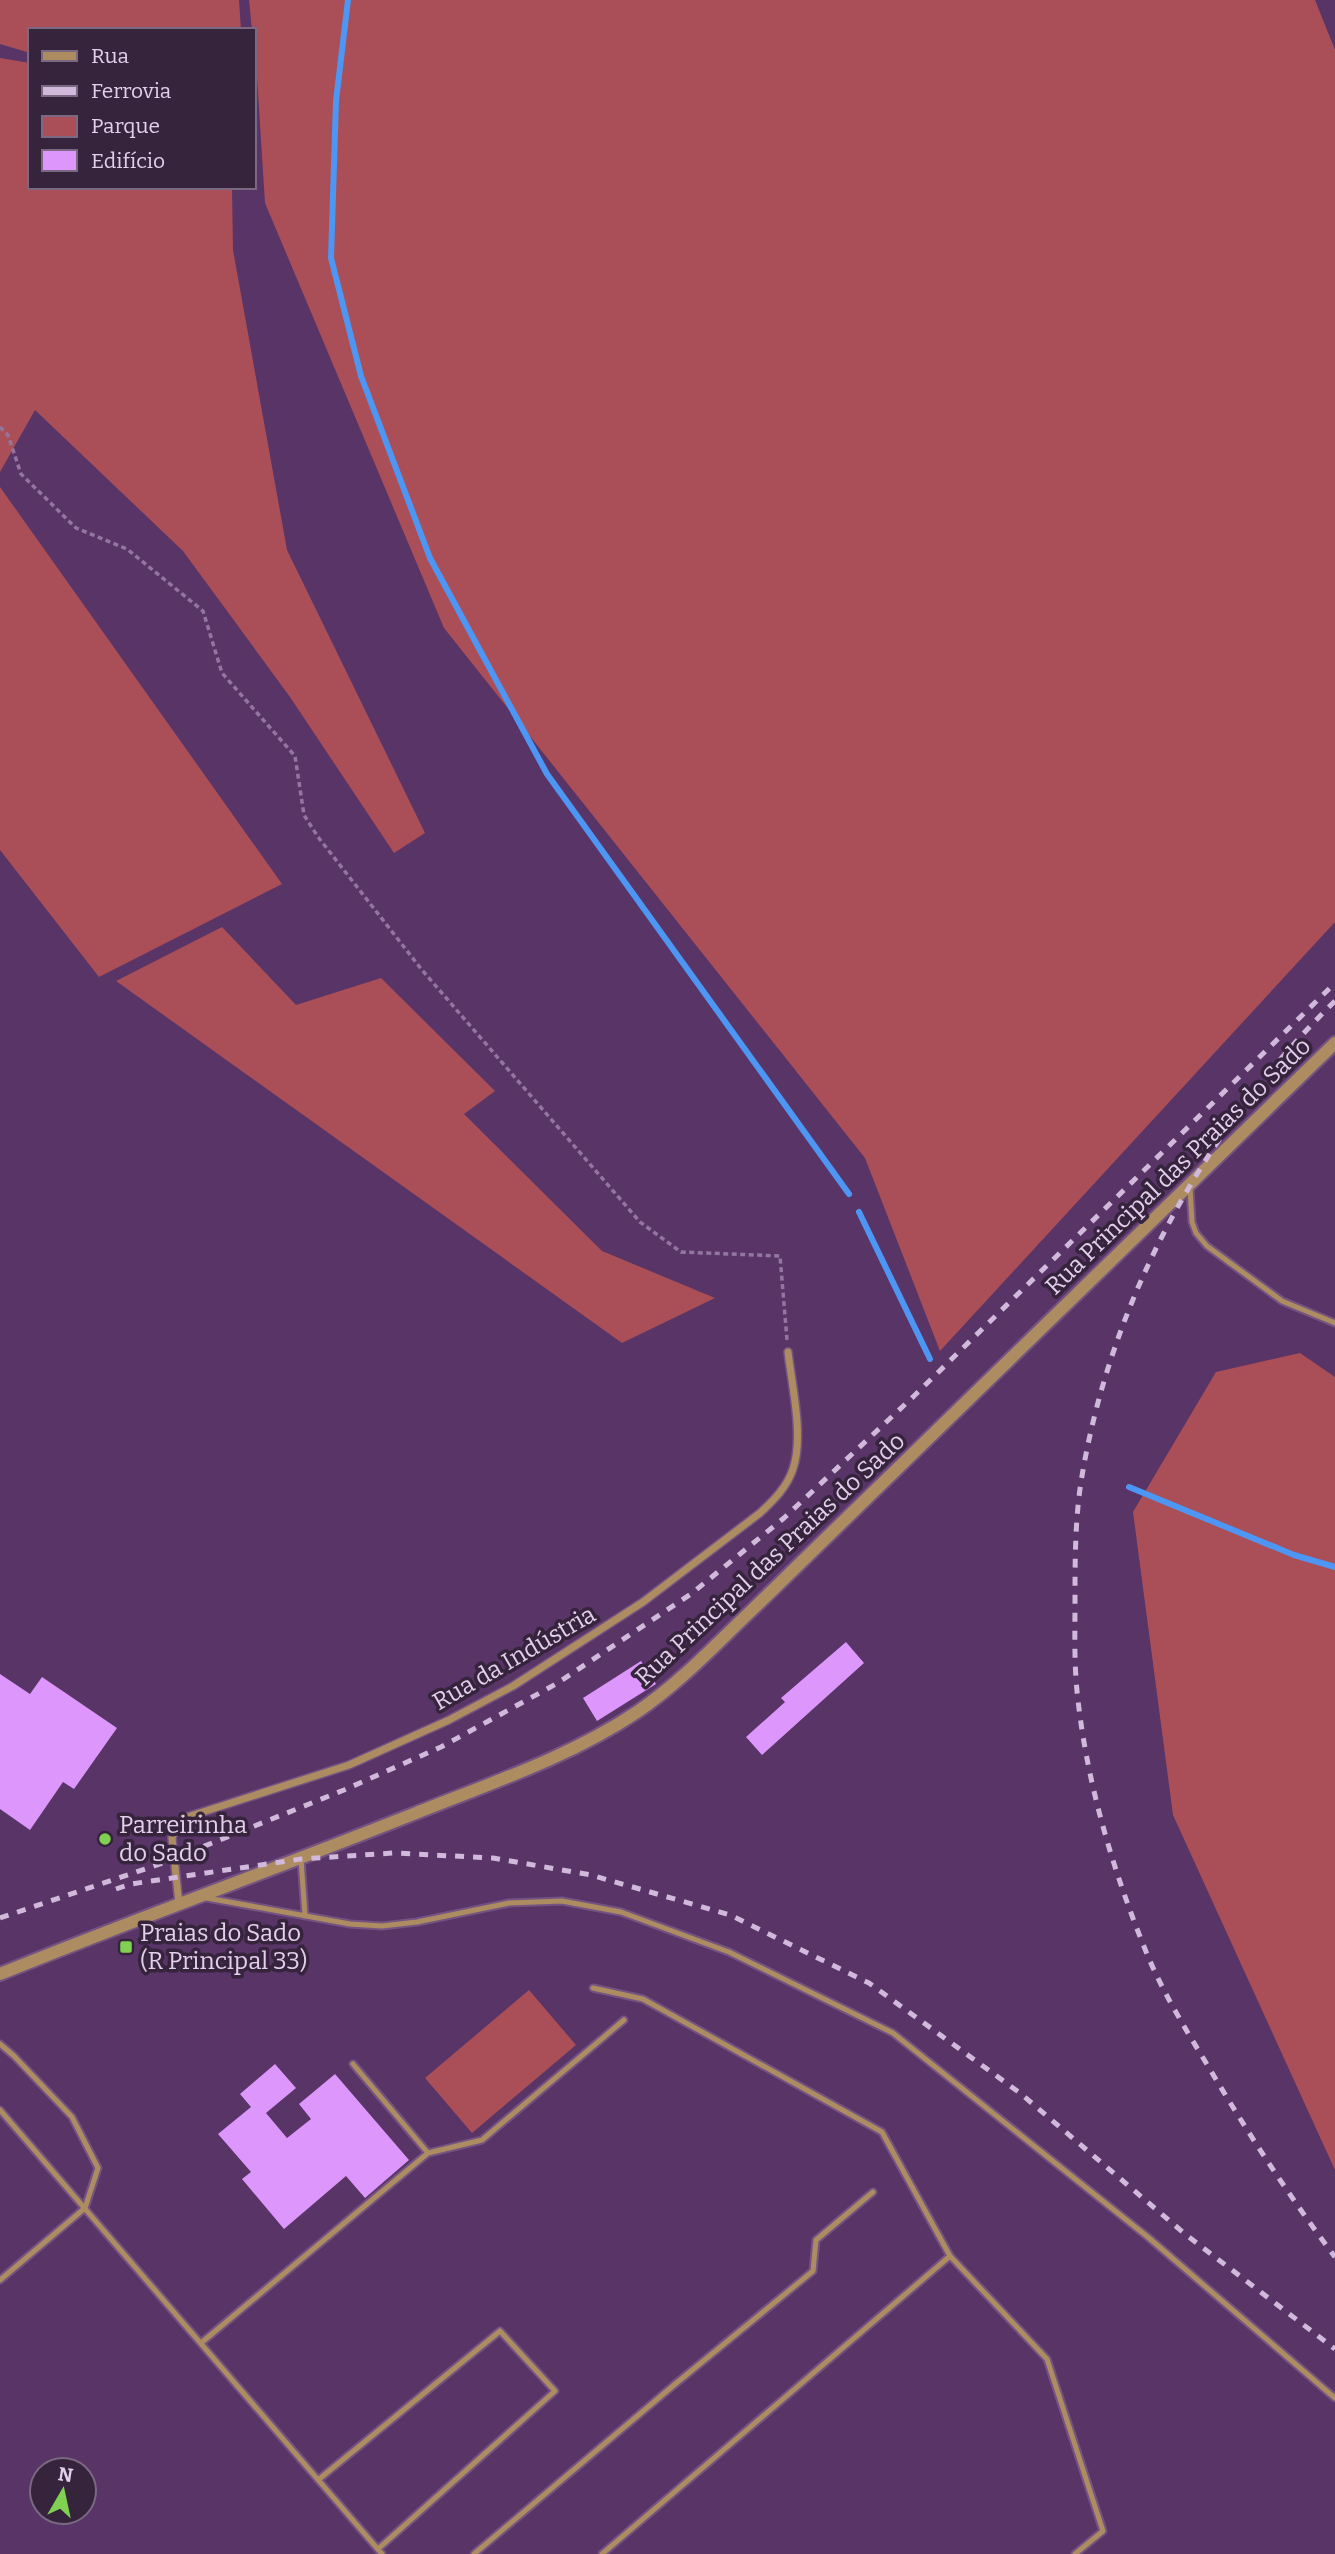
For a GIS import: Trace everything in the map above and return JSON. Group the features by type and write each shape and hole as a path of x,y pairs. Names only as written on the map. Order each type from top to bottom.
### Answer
{"street":[{"name":"Rua Principal das Praias do Sado","path":"0,1974 538,1765 617,1725 659,1696 1335,1043"},
{"name":"Rua da Indústria","path":"179,1904 172,1838 184,1818 349,1765 513,1686 643,1602 778,1497 794,1468 797,1432 788,1353"}],"lane":[{"path":"1190,1185 1192,1222 1196,1233 1208,1246 1282,1301 1335,1322"},
{"path":"301,1859 305,1915"},
{"path":"200,1896 350,1924 382,1926 417,1922 509,1903 562,1901 621,1912 729,1952 893,2034 1149,2238 1335,2398"},
{"path":"593,1987 643,1999 882,2133 950,2256 1046,2359 1103,2531 1076,2554"},
{"path":"201,2343 428,2153 482,2140 624,2020"},
{"path":"0,2044 72,2117 98,2168 85,2208 0,2280"},
{"path":"353,2064 428,2153"},
{"path":"0,2109 201,2343 318,2480 380,2552 555,2391 500,2331 318,2480"},
{"path":"474,2554 813,2271 816,2240 873,2192"},
{"path":"603,2554 950,2256"}],"path":[{"path":"0,427 8,435 21,474 76,528 127,549 203,611 222,673 295,756 303,815 318,837 422,970 640,1222 681,1252 780,1256 788,1353"}],"green space":[{"path":"0,0 239,0 241,28 28,28 28,52 0,44"},
{"path":"249,0 1315,0 1335,50 1335,922 940,1351 865,1158 444,628 265,203 256,28 252,28"},
{"path":"0,58 28,63 28,189 232,189 233,250 287,550 425,833 394,853 290,697 183,551 35,410 0,472"},
{"path":"0,487 282,884 99,977 0,850"},
{"path":"222,927 296,1005 381,978 495,1091 464,1114 602,1251 715,1298 622,1343 116,981"},
{"path":"1300,1353 1335,1377 1335,2170 1173,1815 1133,1512 1216,1372"},
{"path":"529,1990 576,2045 472,2133 425,2078"}],"building":[{"path":"846,1642 864,1663 762,1755 746,1737 785,1702 781,1698"},
{"path":"641,1661 656,1684 597,1721 583,1698"},
{"path":"0,1674 30,1694 42,1677 117,1728 74,1789 63,1782 30,1830 0,1809"},
{"path":"275,2064 296,2088 266,2113 287,2138 311,2119 299,2104 335,2074 409,2160 365,2198 346,2176 284,2229 242,2179 251,2172 218,2134 251,2107 240,2094"}],"waterway":[{"path":"348,0 336,101 331,258 361,376 430,558 547,774 849,1194"},
{"path":"859,1212 930,1359"},
{"path":"1129,1487 1294,1555 1335,1567"}],"railway":[{"path":"0,1918 160,1864 344,1790 441,1747 556,1684 691,1594 784,1518 915,1395 1335,983"},
{"path":"1335,1001 1288,1051 1244,1105 1205,1162 1170,1222 1140,1284 1114,1348 1095,1415 1081,1482 1076,1541 1075,1635 1075,1668 1081,1725 1094,1792 1112,1858 1147,1954 1177,2014 1240,2119 1335,2257"},
{"path":"116,1889 131,1884 301,1859 394,1853 493,1858 591,1875 730,1915 869,1983 1020,2093 1185,2234 1335,2349"}],"place":[{"name":"Parreirinha do Sado","path":"105,1839"},
{"name":"Praias do Sado (R Principal 33)","path":"126,1947"}]}
